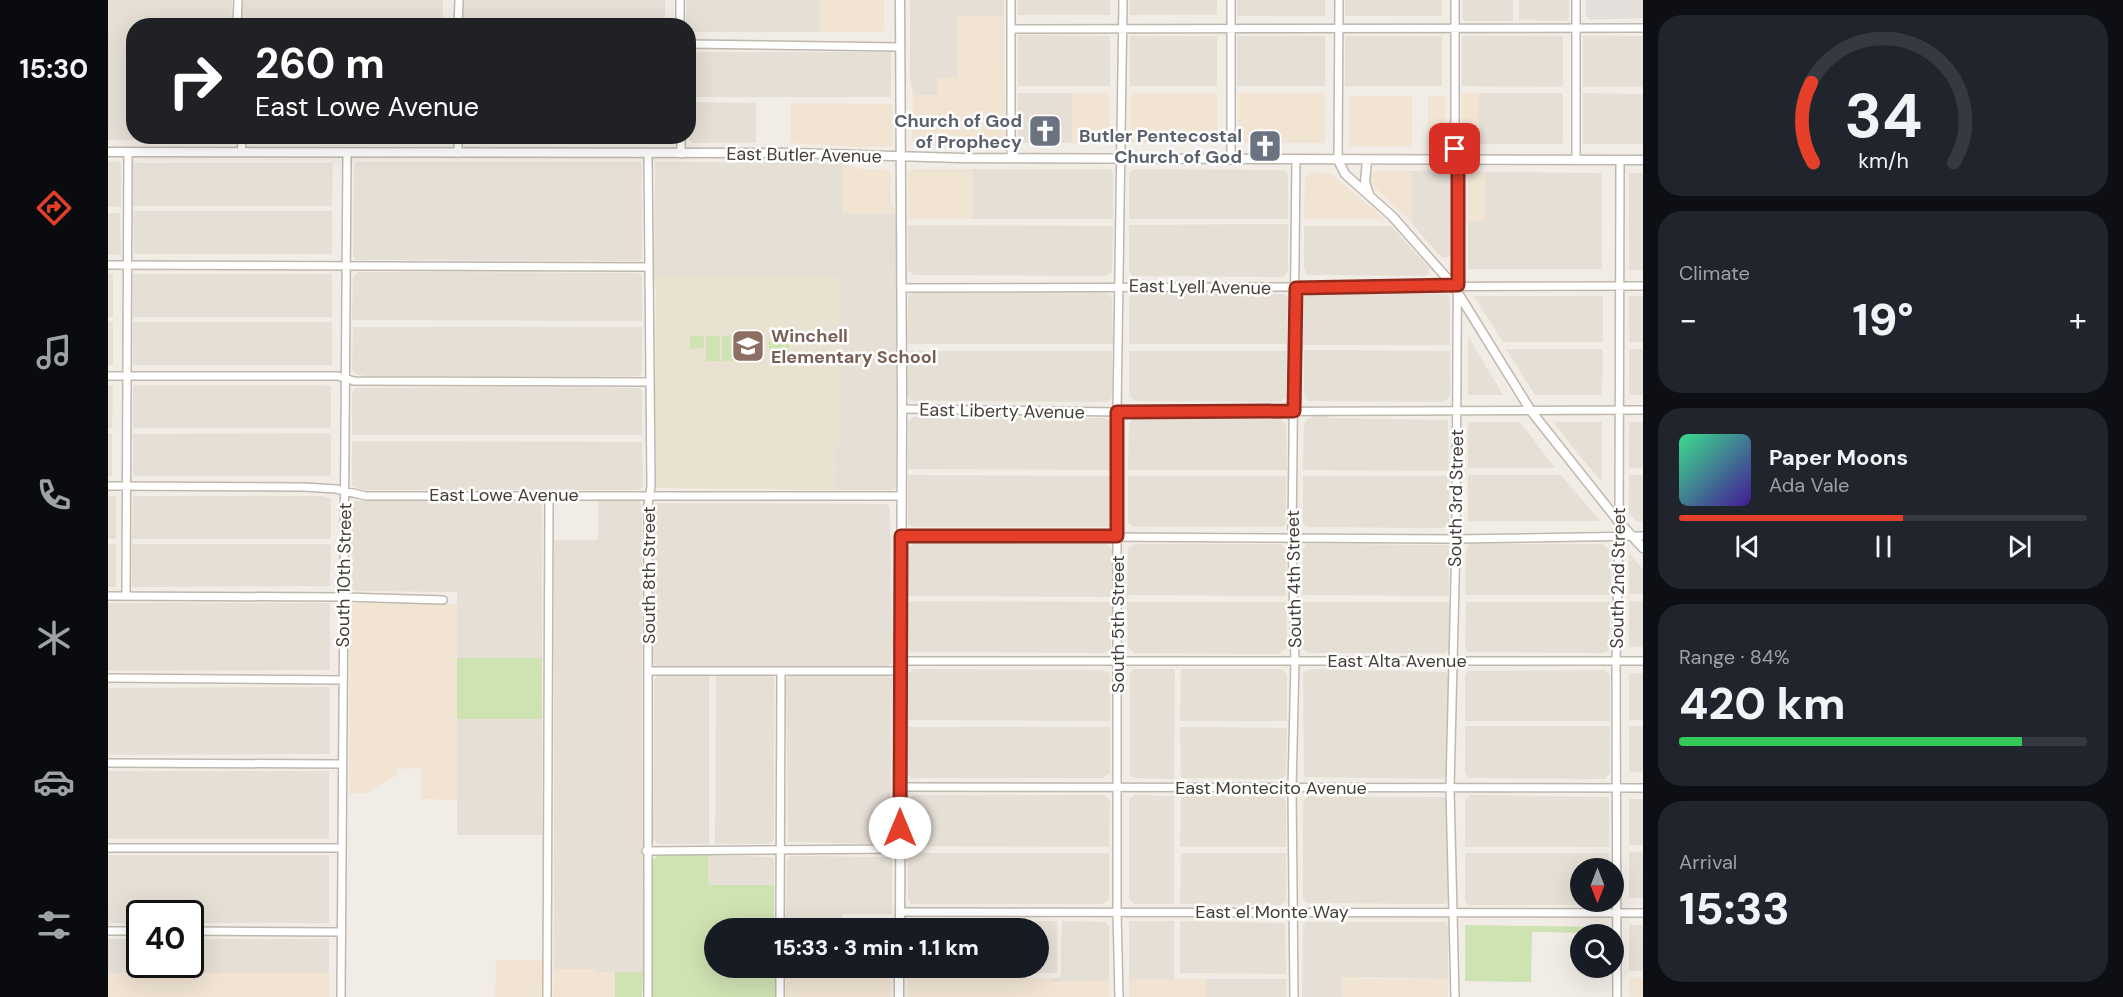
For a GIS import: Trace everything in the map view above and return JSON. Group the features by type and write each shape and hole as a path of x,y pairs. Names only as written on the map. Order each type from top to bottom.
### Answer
{"street":[{"path":"237,18 238,0"},
{"path":"458,18 459,0"},
{"path":"680,0 680,18"},
{"path":"900,0 902,409 900,918"},
{"path":"1011,0 1011,158"},
{"name":"South 5th Street","path":"1119,997 1117,412 1123,0"},
{"path":"1231,0 1231,160"},
{"path":"1339,0 1338,160 1345,174 1369,194 1456,287 1531,411 1619,522 1643,548"},
{"name":"South 3rd Street","path":"1455,0 1455,149 1458,173 1457,410 1450,788 1455,997"},
{"path":"1576,0 1576,159"},
{"path":"1011,29 1643,28"},
{"path":"696,45 900,47"},
{"path":"242,144 242,152"},
{"path":"458,144 458,153"},
{"path":"681,144 681,154"},
{"name":"East Butler Avenue","path":"108,152 792,153 901,158 1643,160"},
{"path":"126,596 128,152"},
{"name":"South 10th Street","path":"341,997 347,153"},
{"name":"South 8th Street","path":"648,154 650,382 646,851 648,997"},
{"name":"South 4th Street","path":"1294,997 1292,788 1295,661 1292,538 1296,160"},
{"path":"1367,160 1365,182 1369,194"},
{"name":"South 2nd Street","path":"1617,997 1616,661 1619,536 1620,160"},
{"path":"108,265 649,267"},
{"name":"East Lyell Avenue","path":"901,288 1643,286"},
{"path":"108,375 338,376 354,381 650,382"},
{"name":"East Liberty Avenue","path":"902,409 1117,412 1643,410"},
{"name":"East Lowe Avenue","path":"108,486 304,487 345,491 366,496 902,496"},
{"path":"547,997 549,495"},
{"path":"901,536 1292,538 1643,536"},
{"path":"108,596 344,597 443,600"},
{"name":"East Alta Avenue","path":"900,661 1643,661"},
{"path":"648,671 900,671"},
{"path":"780,918 781,671"},
{"path":"108,678 342,680"},
{"path":"108,764 342,764"},
{"name":"East Montecito Avenue","path":"900,787 1643,788"},
{"path":"108,848 341,848"},
{"path":"646,851 900,849"},
{"name":"East el Monte Way","path":"900,912 1643,913"},
{"path":"108,932 126,932"},
{"path":"204,932 341,932"},
{"path":"780,978 780,997"},
{"path":"899,978 899,997"}],"shaded area":[{"path":"108,0 232,0 231,18 126,18 126,140 108,140"},
{"path":"241,0 443,0 443,18 241,18"},
{"path":"463,0 665,0 665,18 463,18"},
{"path":"686,0 820,0 820,32 696,32 696,18 686,18"},
{"path":"820,0 884,0 884,30 881,32 820,32"},
{"path":"910,0 1004,0 1004,17 957,16 957,78 937,95 913,95 910,78"},
{"path":"1018,0 1110,0 1110,15 1018,15"},
{"path":"1130,0 1217,0 1217,15 1130,15"},
{"path":"1237,0 1325,0 1325,16 1237,16"},
{"path":"1345,0 1442,0 1442,16 1345,16"},
{"path":"1463,0 1513,0 1513,21 1465,21 1462,18"},
{"path":"1519,0 1569,0 1569,18 1566,21 1519,20"},
{"path":"1586,0 1643,0 1643,18 1590,20 1586,16"},
{"path":"957,16 1004,17 1005,143 999,147 917,146 912,141 913,95 937,95 937,78 957,78"},
{"path":"1018,35 1110,36 1110,86 1018,86"},
{"path":"1130,36 1217,36 1217,86 1130,86"},
{"path":"1237,36 1325,36 1325,86 1237,86"},
{"path":"1345,36 1442,36 1442,86 1345,86"},
{"path":"1462,36 1563,36 1563,87 1462,86"},
{"path":"1583,36 1643,36 1643,87 1583,87"},
{"path":"696,52 891,52 891,97 696,97"},
{"path":"1018,93 1072,93 1072,143 1018,143"},
{"path":"1072,93 1110,93 1110,143 1072,143"},
{"path":"1130,93 1217,93 1217,143 1130,143"},
{"path":"1238,93 1325,93 1325,143 1238,143"},
{"path":"1462,93 1479,93 1479,144 1462,142"},
{"path":"1479,93 1563,93 1563,142 1561,144 1479,144"},
{"path":"1583,93 1643,94 1643,144 1585,144 1583,142"},
{"path":"1349,96 1412,96 1412,146 1350,146"},
{"path":"1428,96 1445,96 1444,146 1428,146"},
{"path":"696,102 756,103 756,143 696,143"},
{"path":"791,103 893,104 893,144 890,147 857,147 791,143"},
{"path":"118,161 121,164 121,207 108,207 108,162"},
{"path":"356,162 640,162 642,165 642,258 639,261 356,260 353,256 354,166"},
{"path":"655,162 843,163 843,214 896,214 896,487 894,490 835,490 834,444 841,444 841,277 654,277"},
{"path":"132,163 333,163 332,206 133,206"},
{"path":"843,163 860,169 889,170 891,201 896,214 843,214"},
{"path":"912,169 973,169 973,219 909,219 908,173"},
{"path":"973,169 1111,169 1113,172 1113,219 973,219"},
{"path":"1134,169 1283,170 1288,174 1288,219 1129,219 1129,173"},
{"path":"1445,169 1451,176 1450,253 1445,258 1441,257 1412,224 1412,171"},
{"path":"1374,171 1412,171 1412,224 1369,181 1369,175"},
{"path":"1310,172 1332,174 1384,219 1304,219 1305,176"},
{"path":"1468,172 1485,172 1485,221 1468,221"},
{"path":"1485,172 1602,173 1602,269 1468,269 1468,221 1485,220"},
{"path":"1629,173 1643,173 1643,270 1629,270"},
{"path":"133,211 332,211 332,254 134,254"},
{"path":"108,213 120,213 121,255 108,255"},
{"path":"1288,224 1288,271 1281,277 1133,276 1129,271 1129,225"},
{"path":"908,225 1113,226 1112,272 1105,276 914,275 908,270"},
{"path":"1304,226 1391,226 1429,268 1429,273 1425,276 1307,275 1304,268"},
{"path":"358,272 640,273 642,277 642,321 352,320 353,277"},
{"path":"108,274 113,274 113,317 108,317"},
{"path":"133,274 332,274 332,317 133,317"},
{"name":"Winchell Elementary School","path":"654,277 841,277 841,444 834,444 835,490 658,488 656,486 656,291"},
{"path":"913,292 1107,293 1112,298 1113,344 907,344 908,299"},
{"path":"1134,293 1285,294 1288,298 1287,344 1129,344 1129,298"},
{"path":"1310,293 1447,294 1450,298 1450,345 1303,345 1304,298"},
{"path":"1474,296 1603,296 1603,342 1503,342"},
{"path":"1629,296 1643,296 1643,342 1629,342"},
{"path":"108,322 113,322 113,365 108,365"},
{"path":"133,322 332,322 332,365 133,365"},
{"path":"353,327 642,327 642,373 639,376 365,376 356,374 352,370"},
{"path":"1468,336 1490,373 1503,395 1468,395"},
{"path":"1506,349 1603,349 1602,395 1535,395"},
{"path":"1629,349 1643,349 1643,395 1629,395"},
{"path":"1304,350 1450,351 1450,397 1446,401 1439,402 1309,401 1304,395"},
{"path":"907,351 1112,351 1112,397 1106,402 913,401 907,395"},
{"path":"1129,351 1287,351 1286,397 1280,402 1135,401 1129,396"},
{"path":"108,385 113,385 112,428 108,428"},
{"path":"133,385 323,385 331,387 331,428 133,428"},
{"path":"355,388 639,388 642,391 642,435 352,435 352,393"},
{"path":"1317,416 1448,420 1449,471 1303,470 1304,424 1309,418"},
{"path":"913,417 1106,418 1111,421 1112,425 1112,470 908,469 908,423"},
{"path":"1133,419 1281,419 1286,425 1287,470 1128,470 1129,423"},
{"path":"1468,422 1520,422 1555,468 1468,468"},
{"path":"1554,422 1602,422 1602,482 1574,449"},
{"path":"1629,422 1643,422 1643,468 1629,468"},
{"path":"108,433 112,433 112,476 108,476"},
{"path":"331,433 331,476 133,476 133,434"},
{"path":"352,441 642,442 643,487 638,490 365,490 352,485"},
{"path":"908,475 1112,476 1112,523 1109,527 913,527 908,524"},
{"path":"1468,475 1561,475 1600,521 1468,521"},
{"path":"1629,475 1643,475 1643,521 1636,521 1629,513"},
{"path":"1128,476 1286,476 1286,524 1281,527 1134,527 1129,524 1128,520"},
{"path":"1303,476 1449,476 1449,522 1446,527 1440,528 1305,526"},
{"path":"108,496 116,496 116,539 108,539"},
{"path":"133,496 322,496 331,498 331,539 132,539"},
{"path":"355,501 539,502 542,506 542,658 457,658 457,592 356,591 352,589 351,507"},
{"path":"598,501 638,501 642,506 643,972 554,969 554,540 598,540"},
{"path":"656,503 887,504 890,509 892,632 894,636 891,664 885,667 656,666 653,661 654,506"},
{"path":"914,543 1107,544 1112,550 1112,597 908,596 908,548"},
{"path":"108,544 116,544 116,587 108,587"},
{"path":"132,544 331,544 330,586 132,587"},
{"path":"1134,544 1281,544 1286,549 1286,596 1127,595 1128,548"},
{"path":"1306,544 1449,545 1449,596 1302,595 1303,549"},
{"path":"1603,544 1610,550 1611,595 1465,595 1466,551 1468,545"},
{"path":"1629,553 1643,569 1643,594 1629,594"},
{"path":"908,601 1112,602 1111,647 1104,653 911,652 908,650"},
{"path":"1629,601 1643,601 1643,647 1629,647"},
{"path":"1127,602 1286,602 1287,648 1278,654 1134,653 1128,647"},
{"path":"1302,602 1449,602 1449,649 1445,653 1308,653 1303,649"},
{"path":"1466,602 1610,602 1609,650 1604,653 1468,652 1465,647"},
{"path":"108,603 330,603 330,670 108,671"},
{"path":"354,603 457,604 457,800 421,799 421,768 397,769 397,775 367,793 349,794 350,607"},
{"path":"914,669 1103,670 1109,673 1110,677 1110,721 907,720 907,674"},
{"path":"1133,669 1175,669 1174,779 1135,778 1130,775 1130,674"},
{"path":"1181,669 1282,669 1287,676 1287,721 1180,721"},
{"path":"1311,669 1446,672 1449,676 1448,775 1442,779 1305,777 1303,675 1305,671"},
{"path":"1605,670 1610,675 1610,721 1465,721 1465,675 1468,671"},
{"path":"1629,673 1643,673 1643,720 1629,720"},
{"path":"658,675 709,676 709,844 658,844 653,839 654,680"},
{"path":"793,675 889,676 892,679 890,842 878,844 788,842 786,680"},
{"path":"716,676 771,676 774,678 774,840 769,844 715,844"},
{"path":"330,687 330,754 108,755 108,688"},
{"path":"457,719 542,719 542,835 457,835"},
{"path":"1465,726 1610,726 1610,773 1604,779 1468,778 1465,772"},
{"path":"1629,726 1643,726 1643,772 1629,772"},
{"path":"907,727 1110,727 1110,773 1103,778 911,778 908,775"},
{"path":"1180,727 1287,728 1286,775 1281,779 1181,778"},
{"path":"108,771 329,771 329,839 108,839"},
{"path":"913,795 1104,795 1110,800 1109,847 907,846 908,800"},
{"path":"1135,795 1174,796 1174,904 1134,904 1129,899 1129,799"},
{"path":"1181,795 1282,796 1286,801 1286,847 1180,847"},
{"path":"1470,795 1608,797 1609,847 1465,847 1465,801"},
{"path":"1307,796 1446,797 1448,802 1447,900 1445,903 1307,903 1303,899 1303,801"},
{"path":"1629,799 1643,799 1643,845 1629,845"},
{"path":"1629,852 1643,852 1643,898 1629,898"},
{"path":"907,853 1109,853 1109,900 1103,904 911,904 908,899"},
{"path":"1181,853 1286,853 1286,900 1279,905 1180,904"},
{"path":"1465,853 1609,853 1609,858 1570,858 1570,905 1468,905 1465,900"},
{"path":"108,855 329,855 329,923 204,923 204,900 126,900 126,923 108,923"},
{"path":"708,855 772,857 774,885 708,885"},
{"path":"789,856 890,857 892,861 892,914 842,914 842,918 786,918"},
{"path":"1049,921 1057,921 1057,973 1049,973"},
{"path":"1062,921 1105,922 1109,926 1109,981 1052,982 1052,978 1061,977"},
{"path":"1129,921 1174,921 1174,979 1129,979"},
{"path":"1180,921 1285,923 1286,974 1180,973"},
{"path":"1306,922 1446,922 1448,926 1448,979 1341,977 1342,997 1302,997 1303,925"},
{"path":"1629,925 1643,925 1643,971 1629,971"},
{"path":"108,939 126,939 126,973 108,973"},
{"path":"204,939 329,939 329,973 204,973"},
{"path":"496,960 542,960 542,997 495,997"},
{"path":"554,969 598,969 598,972 615,972 615,997 553,997"},
{"path":"108,973 126,973 126,978 204,978 204,973 329,973 329,997 108,997"},
{"path":"1341,977 1448,979 1448,997 1342,997"},
{"path":"786,978 892,978 891,997 786,997"},
{"path":"908,978 1052,978 1052,982 1109,981 1109,997 908,997"},
{"path":"1629,978 1643,978 1643,997 1629,997"},
{"path":"1129,979 1206,979 1206,997 1129,997"},
{"path":"1206,979 1286,979 1286,997 1206,997"}],"green space":[{"path":"739,335 756,335 756,353 739,353"},
{"path":"690,336 704,336 704,348 690,349"},
{"path":"706,336 720,336 720,361 706,361"},
{"path":"722,336 736,336 736,361 722,361"},
{"path":"769,341 789,341 789,353 769,353"},
{"path":"457,658 542,658 542,719 457,719"},
{"path":"658,855 708,855 708,885 774,885 774,918 704,918 704,978 775,978 775,997 653,997 653,860"},
{"path":"1465,925 1570,927 1570,933 1532,932 1531,982 1465,981"},
{"path":"615,972 643,972 642,997 615,997"}],"place":[{"name":"Church of God of Prophecy","path":"1045,131"},
{"name":"Butler Pentecostal Church of God","path":"1265,146"},
{"name":"Winchell Elementary School","path":"748,346"}],"route":[{"path":"900,828 901,536 1117,536 1117,412 1294,411 1296,288 1458,285 1458,173 1455,149"}]}
